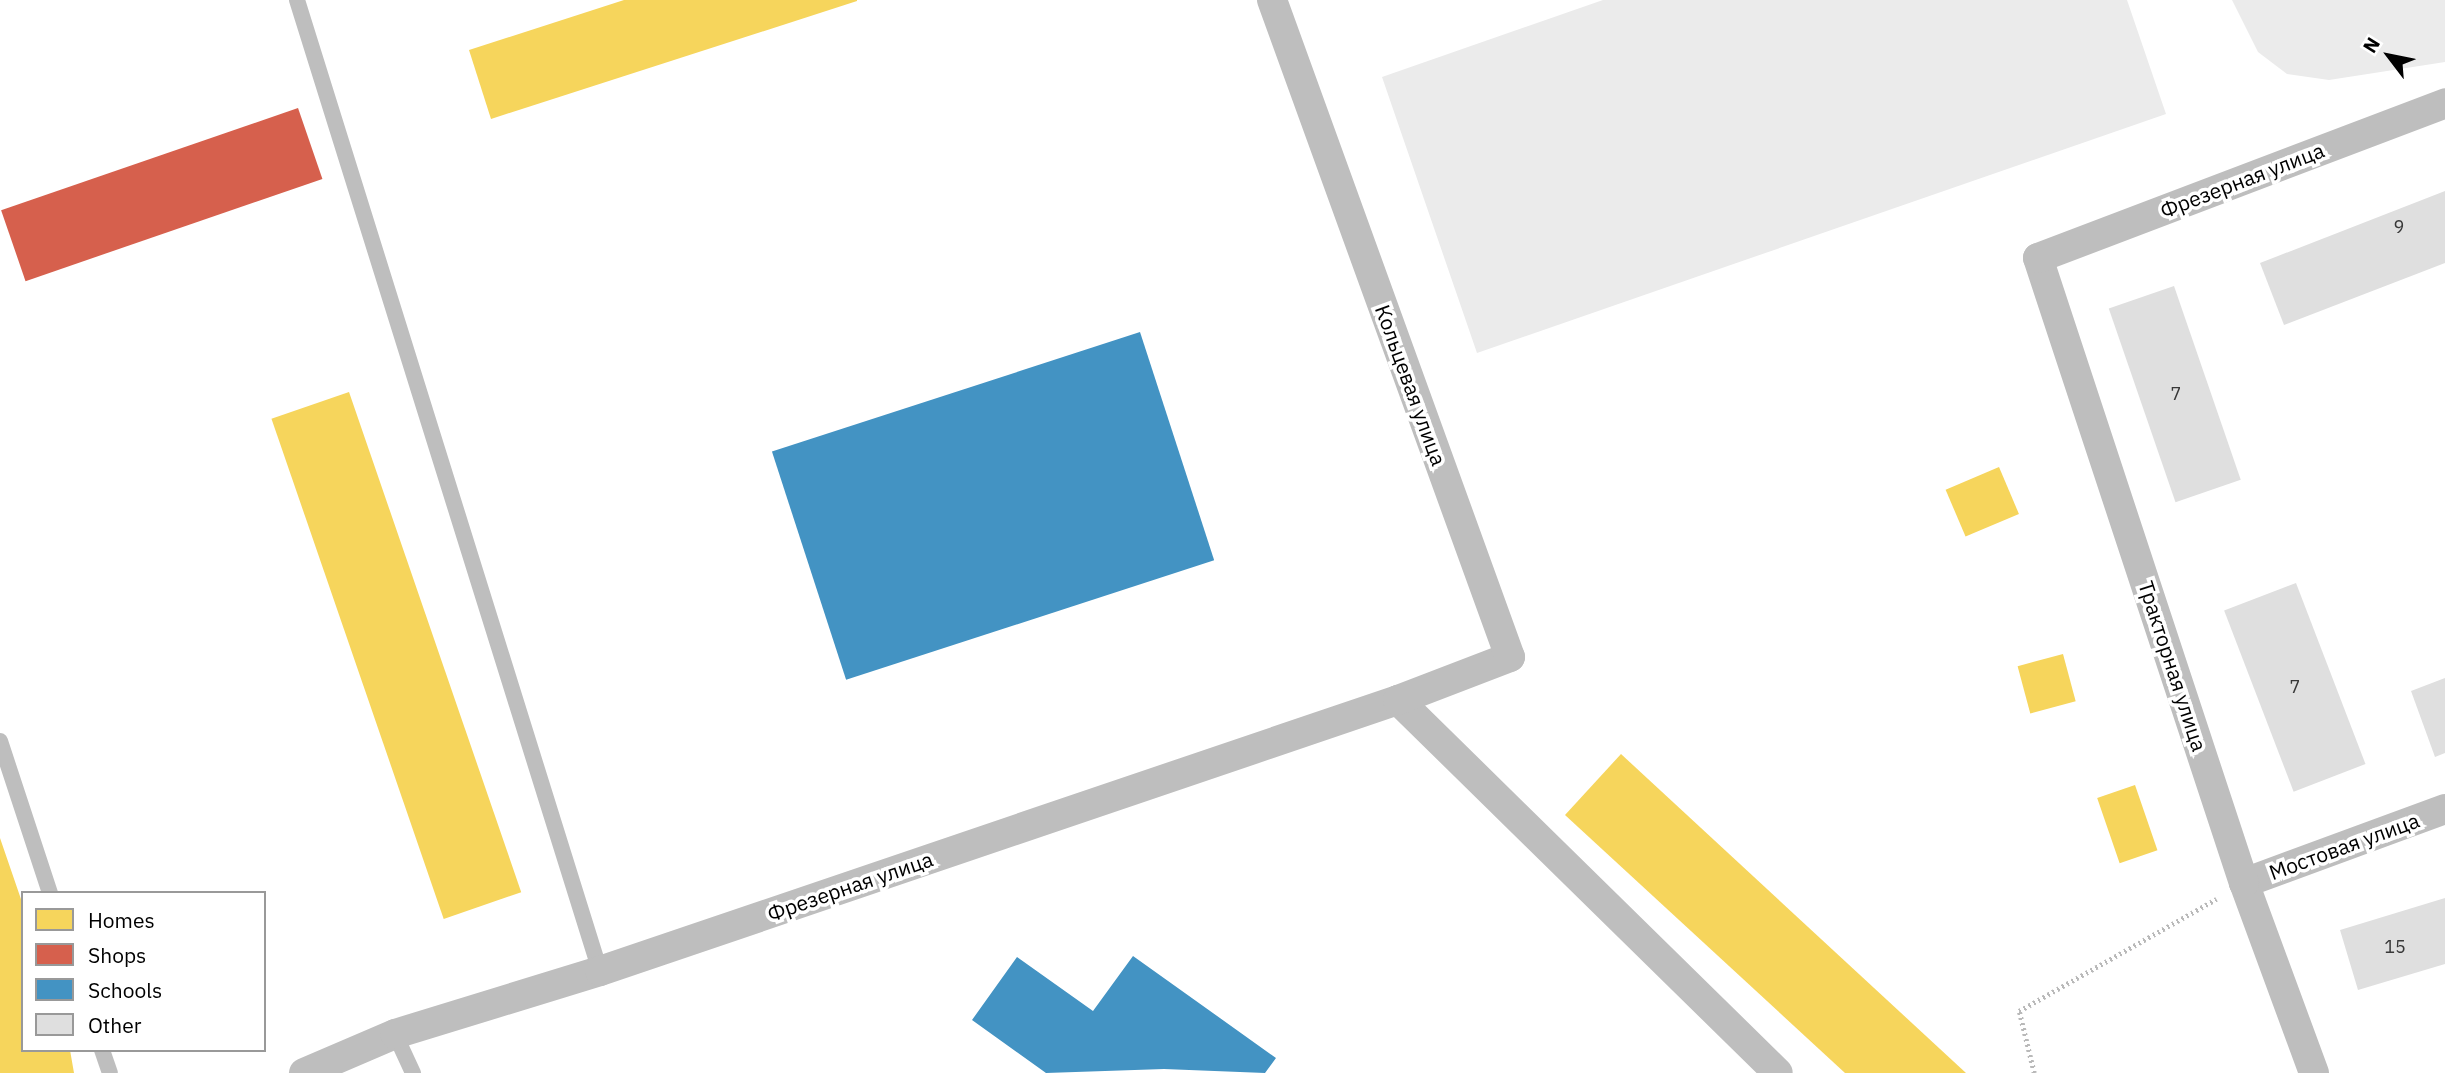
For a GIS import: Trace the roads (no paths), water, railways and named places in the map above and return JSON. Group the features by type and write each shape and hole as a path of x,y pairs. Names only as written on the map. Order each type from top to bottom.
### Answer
{"street":[{"name":"Кольцевая улица","path":"1272,0 1510,657 1398,700"},
{"name":"Фрезерная улица","path":"2038,258 2445,103"},
{"name":"Тракторная улица","path":"2038,258 2244,883 2314,1073"},
{"name":"Фрезерная улица","path":"304,1073 395,1034 600,971 1398,700"},
{"path":"1398,700 1778,1073"},
{"name":"Мостовая улица","path":"2244,883 2445,809"}],"lane":[{"path":"297,0 600,971"},
{"path":"0,741 49,891"},
{"path":"395,1034 413,1073"},
{"path":"103,1052 110,1073"}]}
